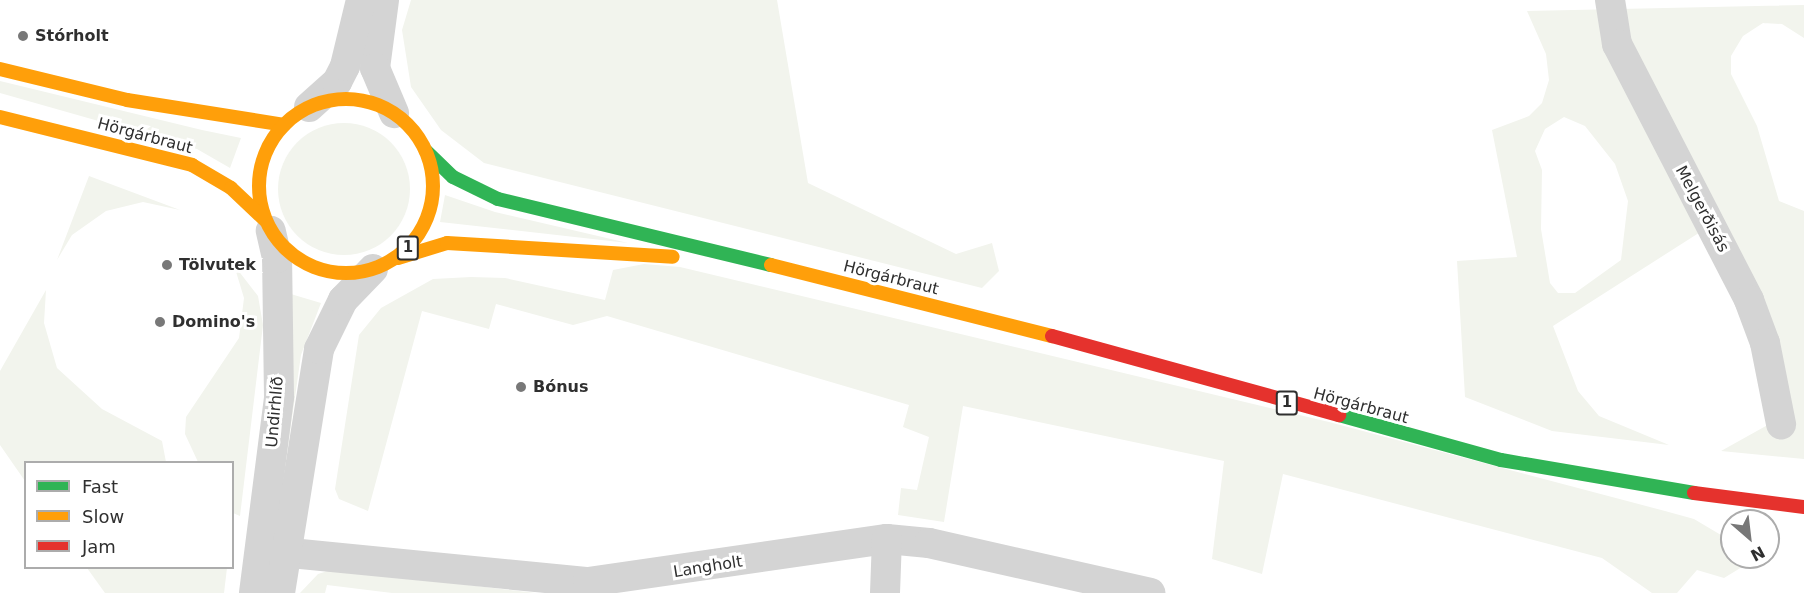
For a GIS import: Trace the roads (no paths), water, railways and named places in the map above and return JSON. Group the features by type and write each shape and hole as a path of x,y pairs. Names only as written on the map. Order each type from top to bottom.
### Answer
{"highway":[{"name":"Hörgárbraut","path":"0,69 127,100 284,125"},
{"path":"268,225 260,169 284,125 309,107 353,99 394,113"},
{"name":"Hörgárbraut","path":"394,113 426,151 453,177 498,199 988,318 1501,460 1804,507"},
{"name":"Hörgárbraut","path":"0,117 192,165 231,188 268,225 285,250 327,272 384,265 447,243 492,243 776,267"},
{"name":"1","path":"384,265 413,243 433,199 426,151"}],"street":[{"path":"309,107 332,88 345,66 361,0"},
{"path":"384,0 375,68 394,113"},
{"name":"Melgerðisás","path":"1610,0 1617,44 1749,300 1765,343 1781,424"},
{"name":"Undirhlíð","path":"268,225 277,258 279,398 274,551 280,593"},
{"name":"Undirhlíð","path":"254,593 274,551 319,349 343,300 384,265"},
{"path":"885,593 887,539"},
{"name":"Langholt","path":"274,551 588,582 717,568 887,539 929,543 1150,593"}],"place":[{"name":"Stórholt","path":"23,36"},
{"name":"Tölvutek","path":"167,265"},
{"name":"Domino's","path":"160,322"},
{"name":"Bónus","path":"521,387"}]}
